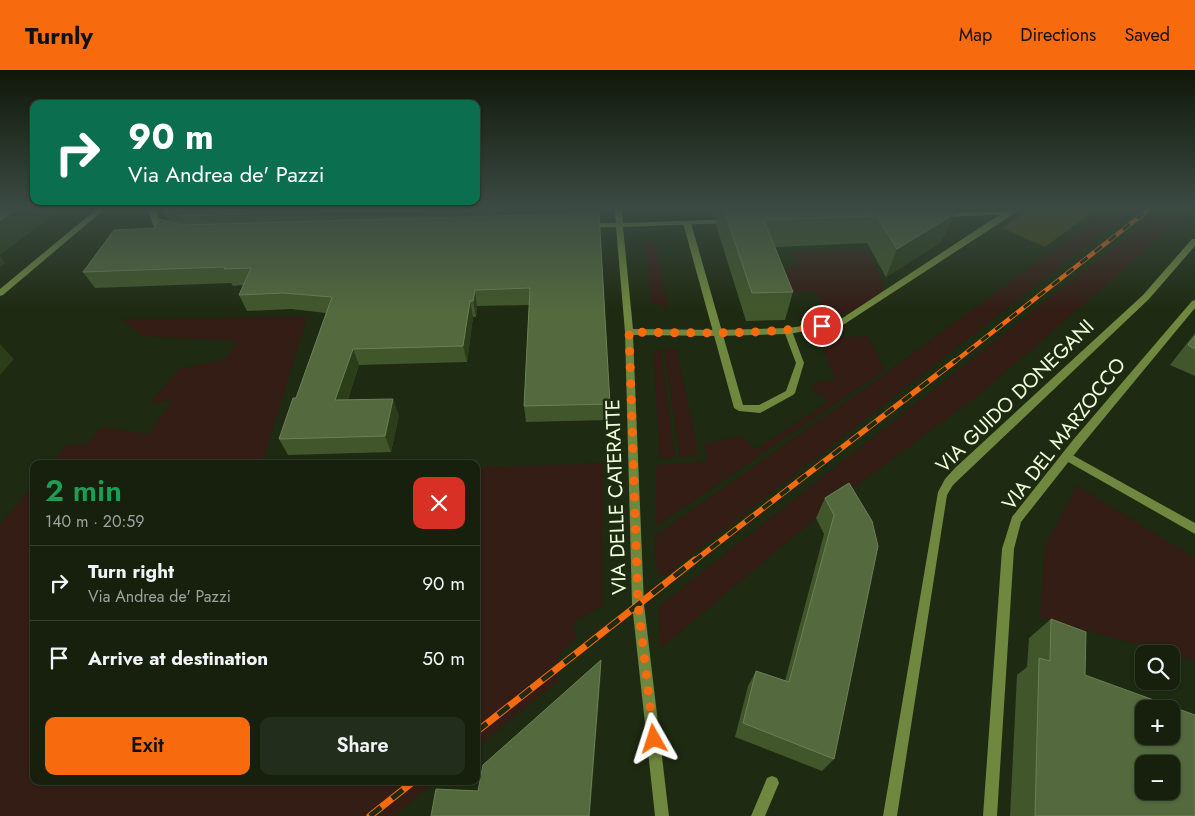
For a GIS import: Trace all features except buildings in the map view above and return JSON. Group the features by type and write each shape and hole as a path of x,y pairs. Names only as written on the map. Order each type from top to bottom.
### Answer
{"street":[{"path":"0,293 61,242"},
{"name":"VIA DELLE CATERATTE","path":"621,242 629,332 638,604 662,816"},
{"path":"692,242 739,408 760,410 790,394 800,363 788,331"},
{"path":"629,332 718,333 788,331 840,323 965,242"},
{"name":"VIA GUIDO DONEGANI","path":"890,816 942,495 949,482 960,471 1146,297 1193,242"},
{"name":"VIA DEL MARZOCCO","path":"990,816 1008,549 1016,520 1067,456 1195,304"},
{"path":"1067,456 1195,529"},
{"path":"758,816 772,783"}],"shaded area":[{"path":"644,242 655,242 668,309 651,302"},
{"path":"1033,242 1052,242 1045,247"},
{"path":"1065,242 1092,242 665,576 658,572 655,536 859,393"},
{"path":"1121,242 1155,242 980,394 836,501 660,649 658,607"},
{"path":"867,250 883,281 883,291 855,310 827,319 816,291 784,292 778,271 798,265 792,252"},
{"path":"307,317 263,460 54,460 66,445 89,444 100,427 149,434 172,401 150,403 179,369 226,359 238,341 142,336 122,319"},
{"path":"868,336 885,370 656,526 656,465 707,461 704,444 740,436 756,449 826,404 825,398 813,390 812,383 836,380 819,339"},
{"path":"664,348 676,348 697,446 697,456 680,457"},
{"path":"653,350 661,351 675,457 660,459"},
{"path":"603,463 602,606 573,622 576,639 559,655 558,681 480,745 480,468"},
{"path":"1077,486 1195,558 1195,661 1180,657 1180,645 1139,645 1040,617 1045,546"},
{"path":"30,489 30,785 431,785 394,816 0,816 0,525"}],"railway":[{"path":"953,363 1108,242"},
{"path":"693,562 955,361"},
{"path":"480,729 695,560"},
{"path":"370,816 409,785"}],"route":[{"path":"654,739 638,604 629,332 718,333 788,331 822,326"}]}
